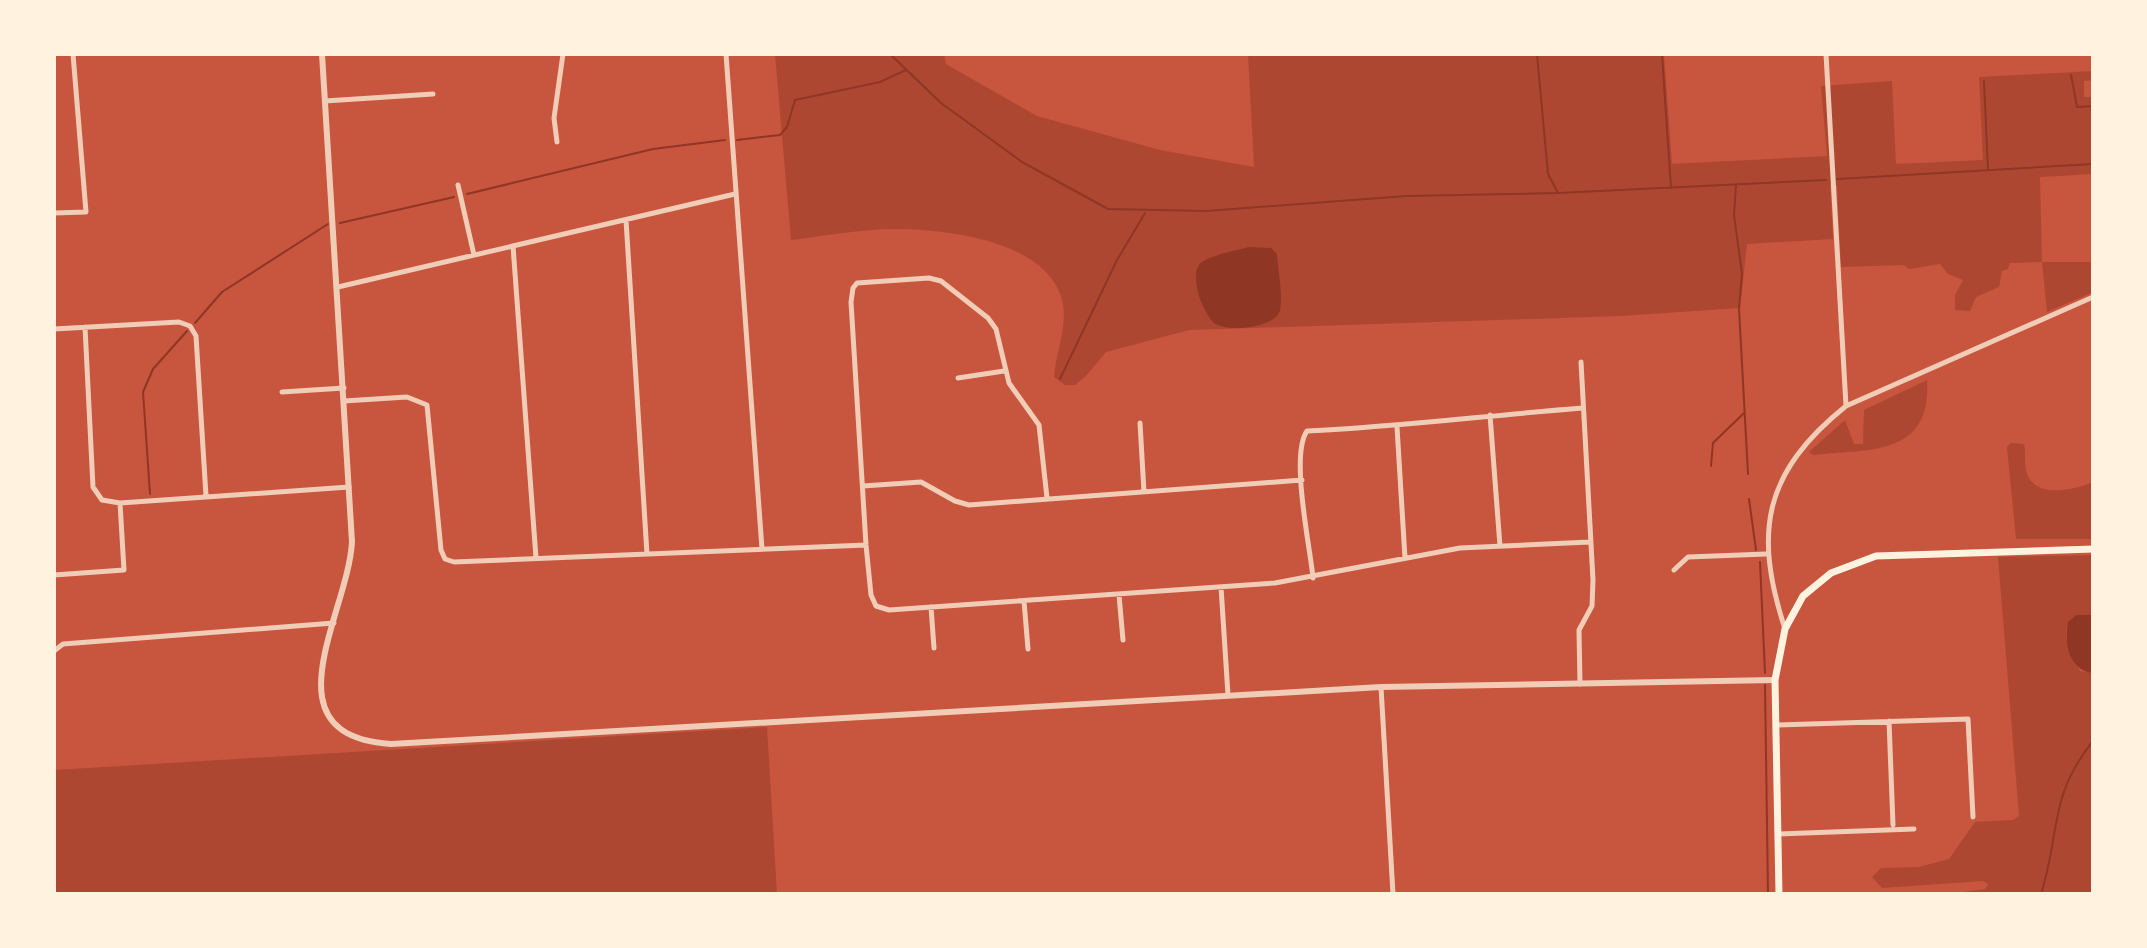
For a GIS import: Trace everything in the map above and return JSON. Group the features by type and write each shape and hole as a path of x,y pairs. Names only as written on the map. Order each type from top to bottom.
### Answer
{"main road":[{"path":"1779,894 1775,680 1785,629 1793,611 1815,585 1831,573 1867,558 1901,553 2093,549"}],"street":[{"path":"54,213 86,212 73,54"},
{"path":"322,54 344,388 351,561 323,662 322,703 334,725 356,739 373,743 1381,687 1775,680"},
{"path":"557,142 554,118 563,54"},
{"path":"726,54 762,549"},
{"path":"1826,54 1846,406"},
{"path":"325,101 433,94"},
{"path":"458,185 474,255"},
{"path":"338,287 735,194"},
{"path":"626,220 647,554"},
{"path":"513,246 536,558"},
{"path":"1047,498 1039,425 1004,371 996,329 975,305 941,281 916,277 857,283 850,294 866,545 871,595 876,606 889,610 1221,587 1313,578 1460,548 1590,542"},
{"path":"1785,629 1769,580 1766,554 1776,493 1793,457 1813,433 1846,406 2093,297"},
{"path":"54,329 179,322 190,326 196,336 206,496"},
{"path":"85,327 93,487 102,500 120,503 349,487"},
{"path":"1580,685 1579,630 1592,606 1593,594 1581,362"},
{"path":"958,378 1004,371"},
{"path":"282,392 344,388"},
{"path":"344,401 407,397 427,405 441,550 445,559 454,562 866,545"},
{"path":"1313,578 1302,480 1301,440 1307,431 1397,427 1439,418 1583,408"},
{"path":"1490,415 1500,546"},
{"path":"1140,423 1144,492"},
{"path":"1397,427 1405,558"},
{"path":"863,486 921,482 955,501 969,505 1302,480"},
{"path":"54,575 124,570 120,503"},
{"path":"1674,570 1688,557 1766,554"},
{"path":"1221,587 1228,695"},
{"path":"1119,595 1123,640"},
{"path":"1024,601 1028,649"},
{"path":"931,607 934,648"},
{"path":"54,651 63,644 334,623"},
{"path":"1381,687 1393,894"},
{"path":"1776,725 1968,719 1973,817"},
{"path":"1889,721 1893,825"},
{"path":"1778,834 1914,829"}],"shaded area":[{"path":"775,54 944,54 946,64 1037,116 1160,150 1254,167 1248,54 1664,54 1672,164 1827,156 1821,86 1892,81 1896,164 1983,160 1979,77 2093,71 2093,80 2084,81 2084,97 2093,97 2093,174 2040,177 2042,262 2010,263 2008,269 2002,271 1999,287 1976,297 1970,311 1955,310 1955,295 1963,280 1948,274 1940,264 1909,269 1904,265 1841,267 1837,185 1830,184 1833,239 1747,244 1740,308 1621,316 1189,330 1106,352 1075,385 1065,385 1054,377 1064,322 1063,304 1054,283 1039,266 1018,253 968,236 917,230 869,230 791,240"},
{"path":"1249,247 1271,248 1277,254 1280,310 1277,316 1261,325 1240,328 1220,326 1210,318 1201,302 1196,283 1198,267 1212,257"},
{"path":"2042,262 2093,262 2093,292 2047,312"},
{"path":"1927,380 1926,405 1919,423 1908,436 1875,449 1813,455 1809,452 1845,420 1854,444 1863,444 1864,410"},
{"path":"2011,443 2024,444 2026,470 2036,485 2045,489 2065,490 2093,482 2093,539 2016,539 2007,447"},
{"path":"2093,555 2093,615 2076,615 2067,627 2066,635 2080,671 2093,673 2093,894 1951,894 1985,889 1988,884 1983,881 1882,888 1872,877 1881,868 1919,867 1949,859 1975,822 2013,820 2019,816 1998,557"},
{"path":"2076,615 2093,615 2093,673 2078,667 2070,655 2068,622"},
{"path":"767,727 777,894 54,894 54,770"}],"waterway":[{"path":"890,54 941,103 1022,162 1108,209 1206,211 1406,196 1558,193 1826,180"},
{"path":"1537,54 1548,174 1558,193"},
{"path":"1662,54 1671,188"},
{"path":"737,140 780,135 787,127 795,100 880,82 906,70"},
{"path":"2071,75 2077,107 2093,106"},
{"path":"1984,81 1988,170"},
{"path":"467,194 653,149 725,140"},
{"path":"1837,179 2093,164"},
{"path":"1736,185 1734,215 1742,274 1739,309 1748,474"},
{"path":"340,223 454,197"},
{"path":"1060,379 1117,260 1145,213"},
{"path":"195,323 222,292 328,224"},
{"path":"150,494 143,392 153,369 187,331"},
{"path":"1711,466 1713,443 1744,413"},
{"path":"1749,499 1756,550"},
{"path":"1760,562 1765,673"},
{"path":"1765,685 1768,894"},
{"path":"2041,894 2062,797 2079,761 2093,741"}]}
